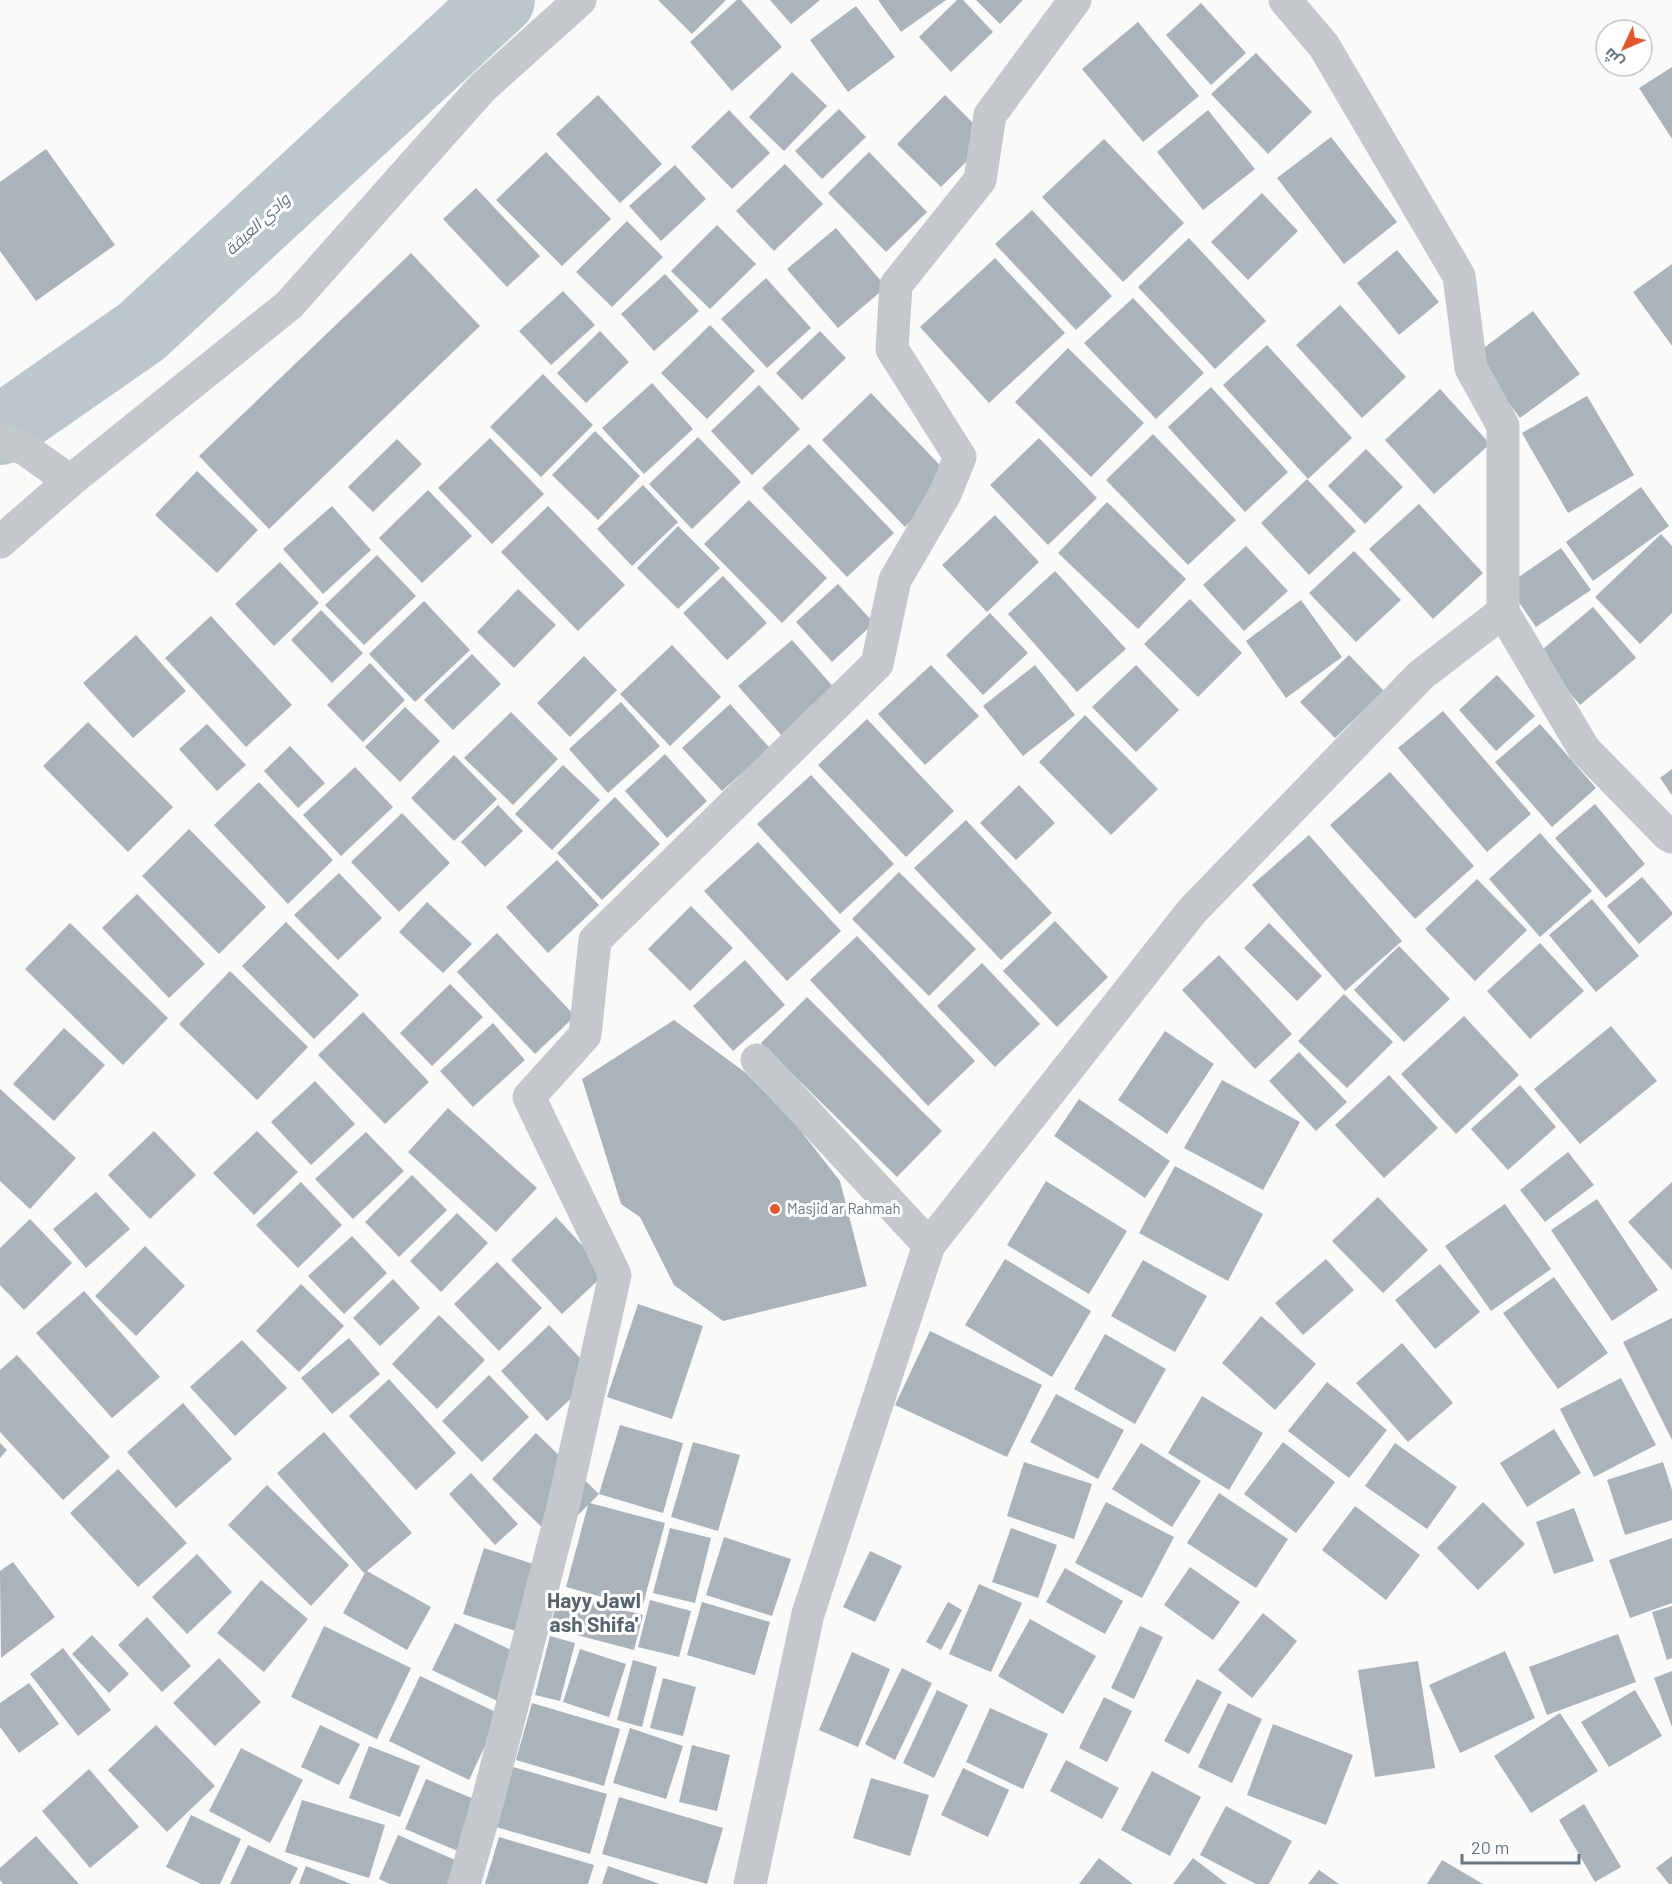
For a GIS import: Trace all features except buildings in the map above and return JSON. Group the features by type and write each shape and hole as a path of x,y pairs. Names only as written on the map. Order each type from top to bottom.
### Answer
{"street":[{"path":"0,542 70,481 289,305 482,88 580,0"},
{"path":"464,1884 488,1800 564,1503 615,1275 528,1097 585,1035 595,940 877,664 895,580 945,494 960,457 892,349 896,285 980,180 990,116 1074,0"},
{"path":"1285,0 1324,46 1459,276 1471,368 1503,426 1503,612 1584,749 1672,837"},
{"path":"0,440 25,448 70,481"},
{"path":"750,1884 808,1614 929,1245 1192,911 1421,675 1503,612"},
{"path":"757,1060 929,1245"}],"waterway":[{"name":"وادي العيقة","path":"0,430 141,332 500,0"}],"place":[{"name":"Masjid ar Rahmah","path":"775,1209"}],"district":[{"name":"Hayy Jawl ash Shifa'","path":"594,1613"}]}
